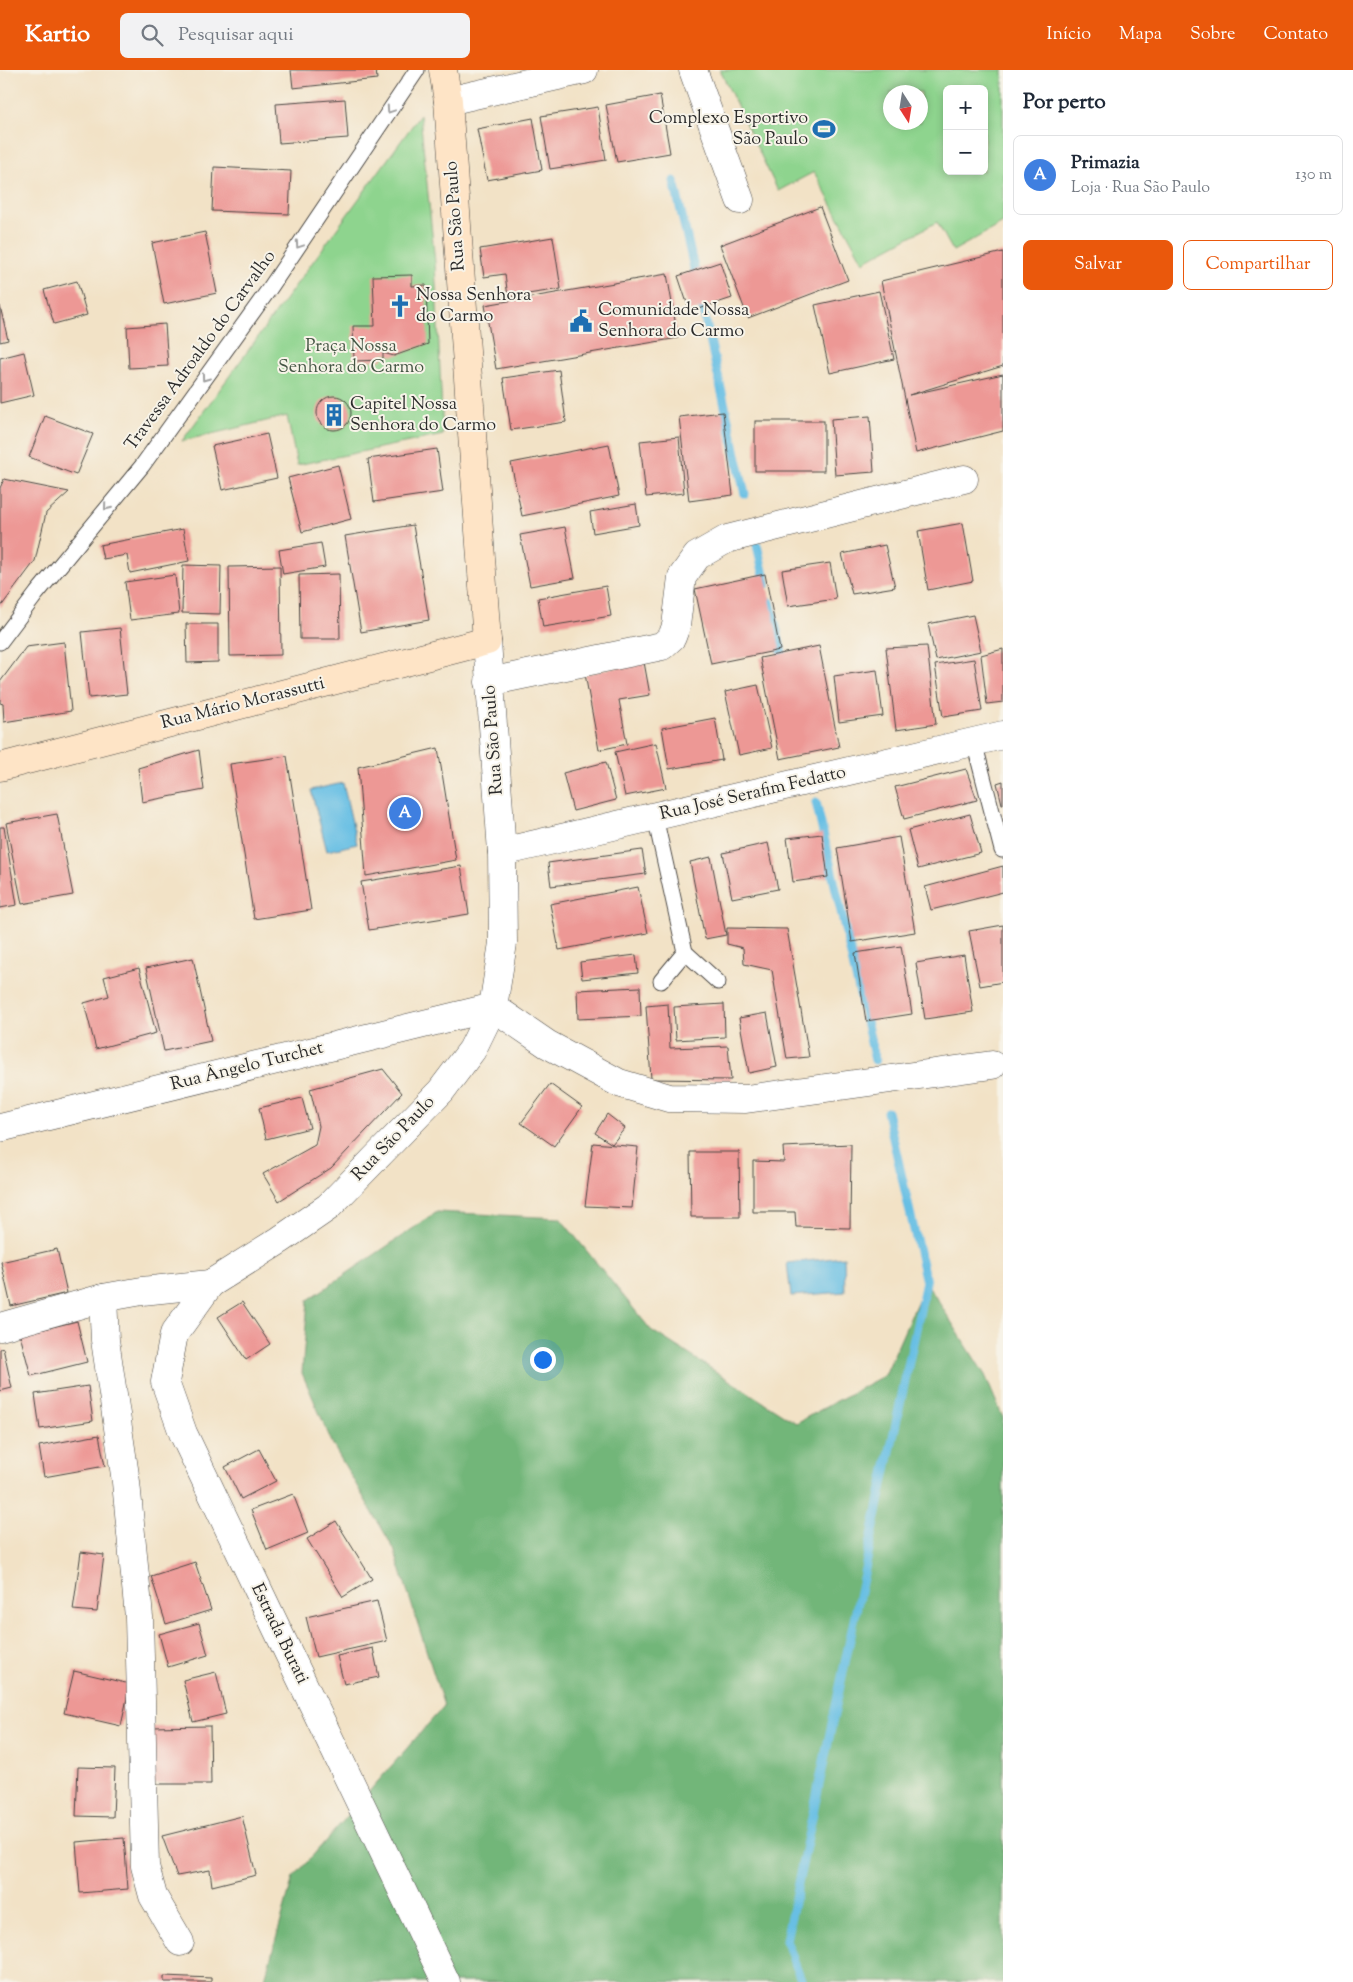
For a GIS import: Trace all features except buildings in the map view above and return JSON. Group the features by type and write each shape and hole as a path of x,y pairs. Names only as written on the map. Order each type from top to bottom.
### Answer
{"main road":[{"name":"Rua São Paulo","path":"443,70 448,101 487,641"},
{"name":"Rua Mário Morassutti","path":"0,767 487,641"}],"street":[{"path":"448,101 584,70"},
{"path":"693,70 740,200"},
{"path":"489,682 662,646 672,637 676,626 682,577 697,556 727,539 964,478"},
{"name":"Rua São Paulo","path":"210,1284 328,1207 442,1091 472,1050 493,1008 503,944 502,852 487,641"},
{"name":"Rua José Serafim Fedatto","path":"502,852 1003,735"},
{"path":"493,1008 547,1044 619,1083 669,1098 746,1099 992,1065"},
{"name":"Rua Ângelo Turchet","path":"0,1128 493,1008"},
{"path":"0,1327 103,1298 142,1291 210,1284"},
{"name":"Estrada Burati","path":"210,1284 174,1334 166,1382 174,1408 183,1434 446,1982"},
{"path":"103,1298 105,1340 126,1482 139,1617 145,1866 153,1896 180,1942"}],"lane":[{"name":"Travessa Adroaldo do Carvalho","path":"0,642 37,593 142,466 270,288 417,70"},
{"path":"974,742 1002,850"},
{"path":"656,817 685,952 718,982"},
{"path":"660,981 685,952"}],"green space":[{"path":"720,70 1003,70 1003,223 953,251 937,222 863,262 814,172 778,191"},
{"name":"Praça Nossa Senhora do Carmo","path":"420,115 435,263 443,435 297,465 287,416 182,441"},
{"path":"437,1212 560,1218 651,1330 796,1423 885,1375 926,1282 985,1375 1003,1418 1003,1982 264,1982 293,1878 444,1706 394,1549 334,1447 302,1373 308,1300"}],"water":[{"path":"343,783 357,844 327,851 311,790"},
{"path":"844,1257 845,1292 791,1296 787,1263"}],"waterway":[{"path":"674,181 697,281"},
{"path":"700,296 745,494"},
{"path":"757,545 766,584"},
{"path":"770,602 785,665"},
{"path":"816,802 875,1060"},
{"path":"802,1982 786,1940 926,1282 887,1112"}],"place":[{"name":"Complexo Esportivo São Paulo","path":"824,129"},
{"name":"Nossa Senhora do Carmo","path":"400,306"},
{"name":"Comunidade Nossa Senhora do Carmo","path":"581,321"},
{"name":"Capitel Nossa Senhora do Carmo","path":"334,415"},
{"name":"Primazia","path":"405,813"}]}
